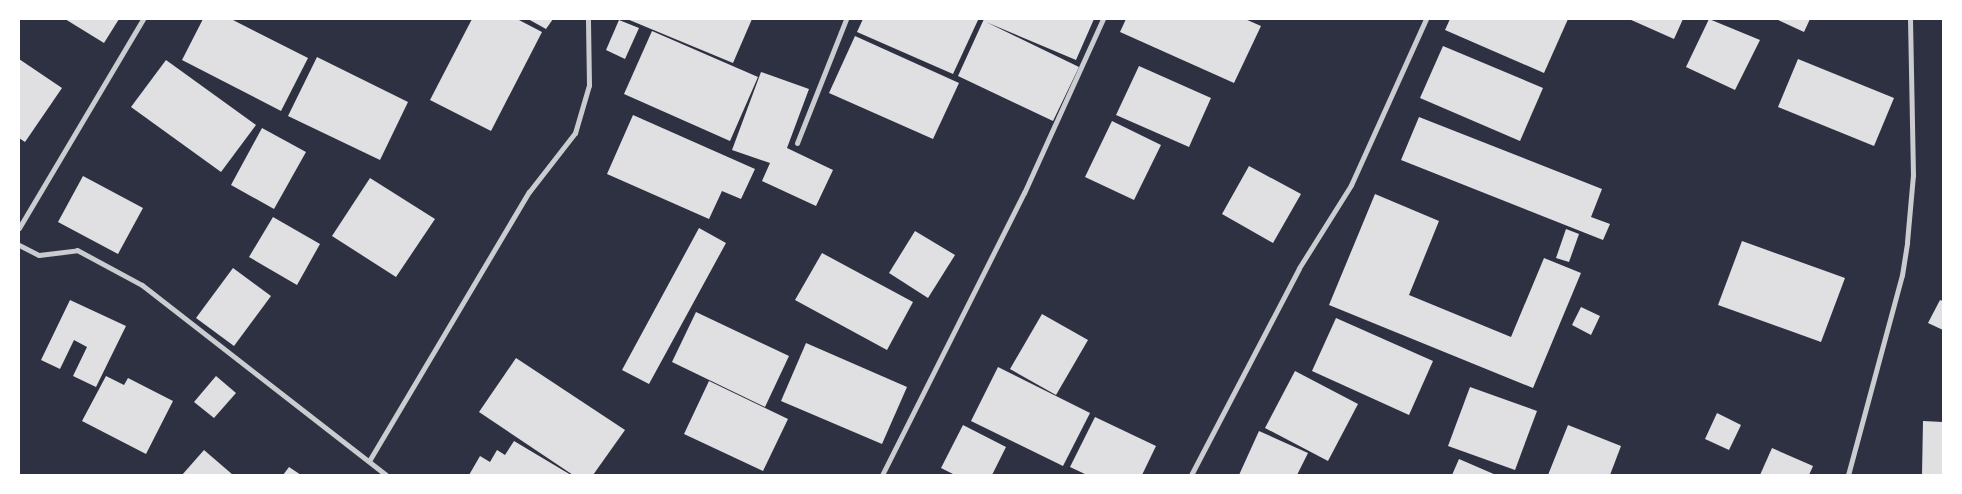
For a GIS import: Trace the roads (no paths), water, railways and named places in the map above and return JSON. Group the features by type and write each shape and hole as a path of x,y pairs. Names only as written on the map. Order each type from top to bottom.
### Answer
{"street":[{"path":"19,228 143,19"},
{"path":"369,460 529,192 575,133 589,85 588,19"},
{"path":"797,143 846,19"},
{"path":"882,475 1024,193 1103,19"},
{"path":"1191,475 1294,276 1351,184 1426,19"},
{"path":"1848,475 1902,275 1907,242 1912,175 1910,19"},
{"path":"19,245 38,255 77,250 107,264 192,323 386,475"}]}
